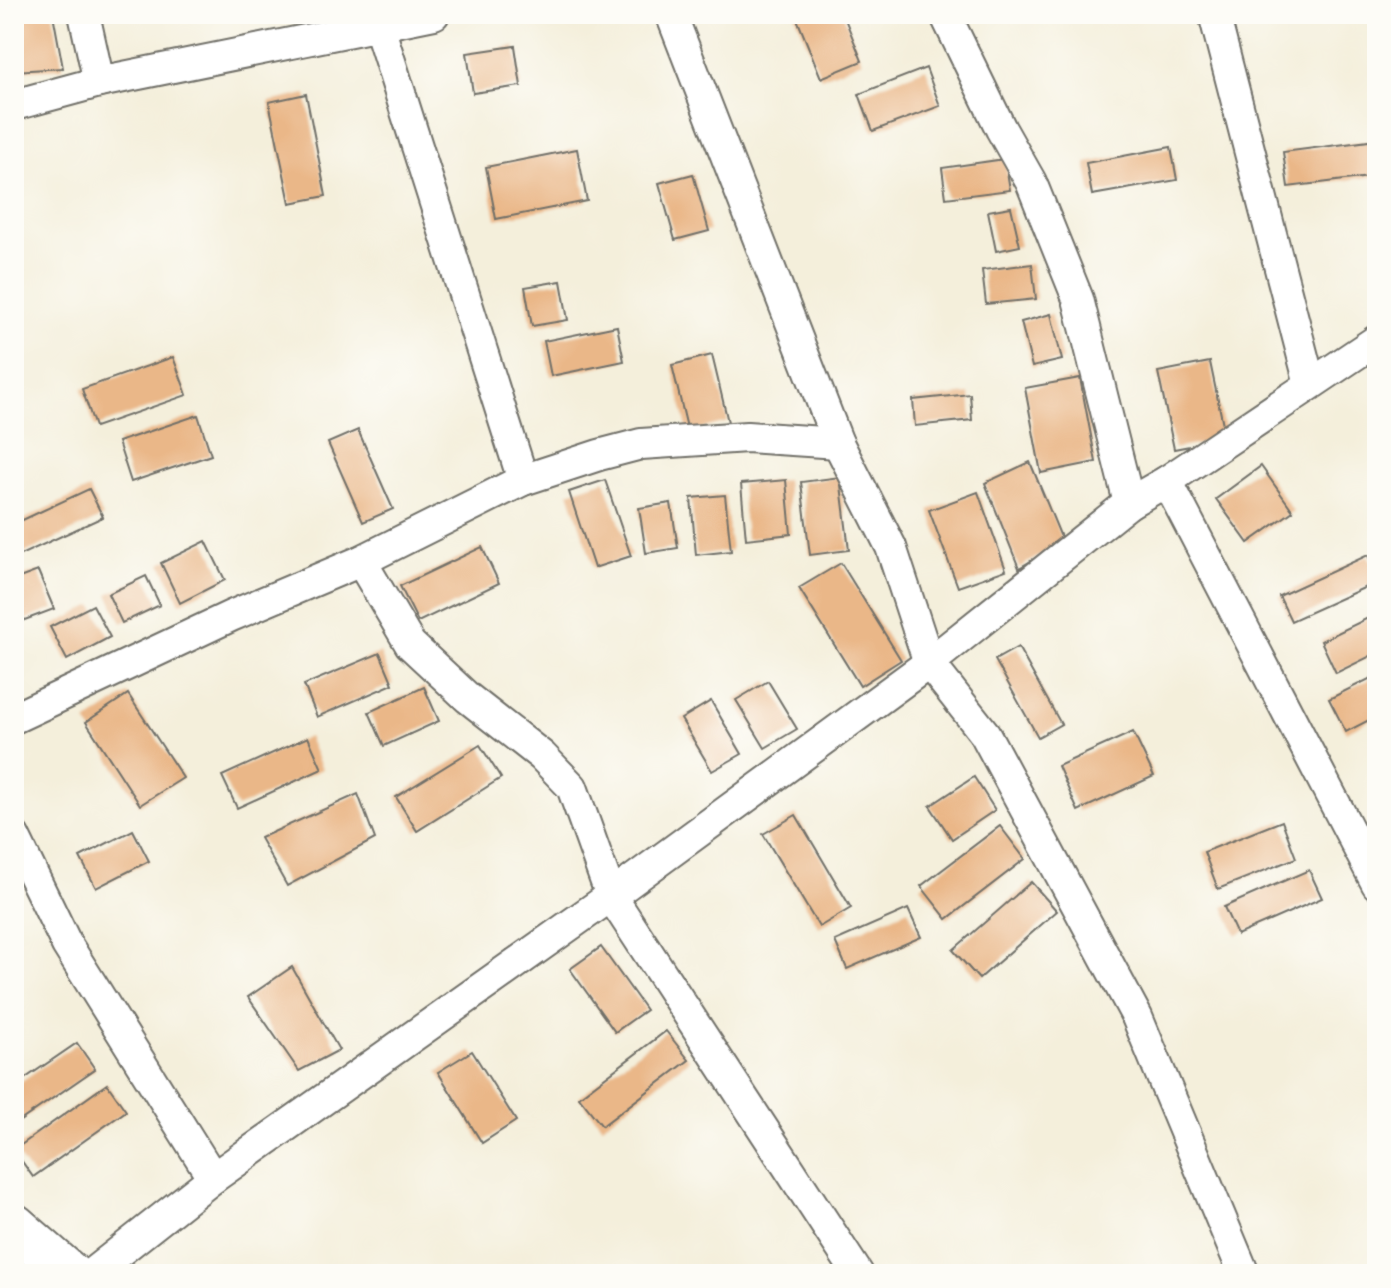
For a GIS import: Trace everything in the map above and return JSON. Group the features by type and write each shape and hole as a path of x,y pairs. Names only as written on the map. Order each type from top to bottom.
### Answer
{"main road":[{"path":"14,1226 69,1274"}],"street":[{"path":"84,14 99,82"},
{"path":"14,105 99,82 376,20 434,14"},
{"path":"671,14 838,443 891,547 929,663 985,734 1137,1017 1244,1274"},
{"path":"945,14 1001,129 1031,182 1078,299 1129,503"},
{"path":"1214,14 1310,384"},
{"path":"376,20 523,480"},
{"path":"91,1274 213,1178 611,896 929,663 1129,503 1167,481 1310,384 1372,350"},
{"path":"14,718 231,616 361,561 523,480 641,444 747,437 838,443"},
{"path":"1167,481 1377,884"},
{"path":"361,561 410,644 468,698 542,756 572,787 611,896 858,1274"},
{"path":"14,836 67,945 213,1178"}],"building":[{"path":"14,14 53,14 63,68 14,71"},
{"path":"795,14 843,14 862,61 821,78"},
{"path":"515,46 521,86 473,93 467,53"},
{"path":"926,68 940,106 873,131 859,94"},
{"path":"306,94 326,196 290,203 269,102"},
{"path":"1377,140 1377,176 1288,187 1283,152"},
{"path":"1171,147 1177,180 1092,195 1086,163"},
{"path":"577,149 587,201 496,219 486,167"},
{"path":"1005,159 1010,190 946,198 942,168"},
{"path":"693,174 709,231 675,240 659,183"},
{"path":"1011,207 1020,246 996,251 988,211"},
{"path":"1032,264 1036,299 986,304 982,270"},
{"path":"561,281 568,320 532,326 525,287"},
{"path":"1051,314 1062,360 1032,367 1021,322"},
{"path":"617,326 624,361 551,376 544,341"},
{"path":"712,355 728,422 688,432 672,365"},
{"path":"173,357 187,395 95,427 82,389"},
{"path":"1210,362 1226,439 1174,449 1158,372"},
{"path":"1080,378 1096,462 1041,473 1025,388"},
{"path":"970,394 972,420 915,426 913,400"},
{"path":"198,415 211,455 131,482 118,442"},
{"path":"358,430 393,509 363,522 328,443"},
{"path":"1030,462 1063,542 1019,568 985,483"},
{"path":"1261,466 1293,511 1248,543 1216,499"},
{"path":"840,477 849,550 810,555 801,482"},
{"path":"605,480 631,556 594,568 569,492"},
{"path":"786,480 791,534 746,539 741,484"},
{"path":"89,489 103,517 14,558 14,524"},
{"path":"978,492 1006,570 958,587 929,510"},
{"path":"725,495 731,551 696,555 691,498"},
{"path":"671,503 678,548 646,553 639,508"},
{"path":"206,541 225,580 180,603 161,563"},
{"path":"482,547 499,583 418,622 400,586"},
{"path":"1368,555 1377,574 1377,582 1291,621 1279,596"},
{"path":"841,563 901,660 860,686 799,588"},
{"path":"38,571 54,609 14,624 14,580"},
{"path":"146,576 160,605 122,623 108,594"},
{"path":"93,605 110,637 67,660 50,627"},
{"path":"1368,618 1377,637 1377,653 1336,673 1321,641"},
{"path":"1018,647 1061,724 1038,737 995,660"},
{"path":"380,653 393,684 317,717 304,685"},
{"path":"1377,675 1377,716 1346,732 1329,699"},
{"path":"768,681 797,729 765,748 736,700"},
{"path":"424,687 439,721 384,746 369,712"},
{"path":"128,694 183,778 140,805 86,722"},
{"path":"711,701 742,754 712,771 681,719"},
{"path":"1133,732 1154,776 1078,811 1058,766"},
{"path":"308,737 322,769 237,808 222,776"},
{"path":"480,745 501,778 417,831 396,797"},
{"path":"974,777 995,810 952,839 930,806"},
{"path":"358,794 375,839 287,886 260,838"},
{"path":"796,815 851,908 819,927 763,834"},
{"path":"1282,821 1296,858 1218,889 1204,852"},
{"path":"1000,826 1025,859 947,919 921,886"},
{"path":"133,830 149,861 96,888 80,857"},
{"path":"1309,870 1322,898 1237,935 1224,907"},
{"path":"1031,882 1057,911 979,979 953,950"},
{"path":"908,909 921,937 847,969 835,941"},
{"path":"601,947 646,1010 615,1032 570,969"},
{"path":"292,967 339,1050 299,1071 248,997"},
{"path":"666,1031 689,1060 602,1126 579,1097"},
{"path":"77,1043 95,1069 14,1125 14,1086"},
{"path":"472,1051 516,1121 482,1143 438,1072"},
{"path":"107,1084 126,1111 33,1177 14,1150"}]}
